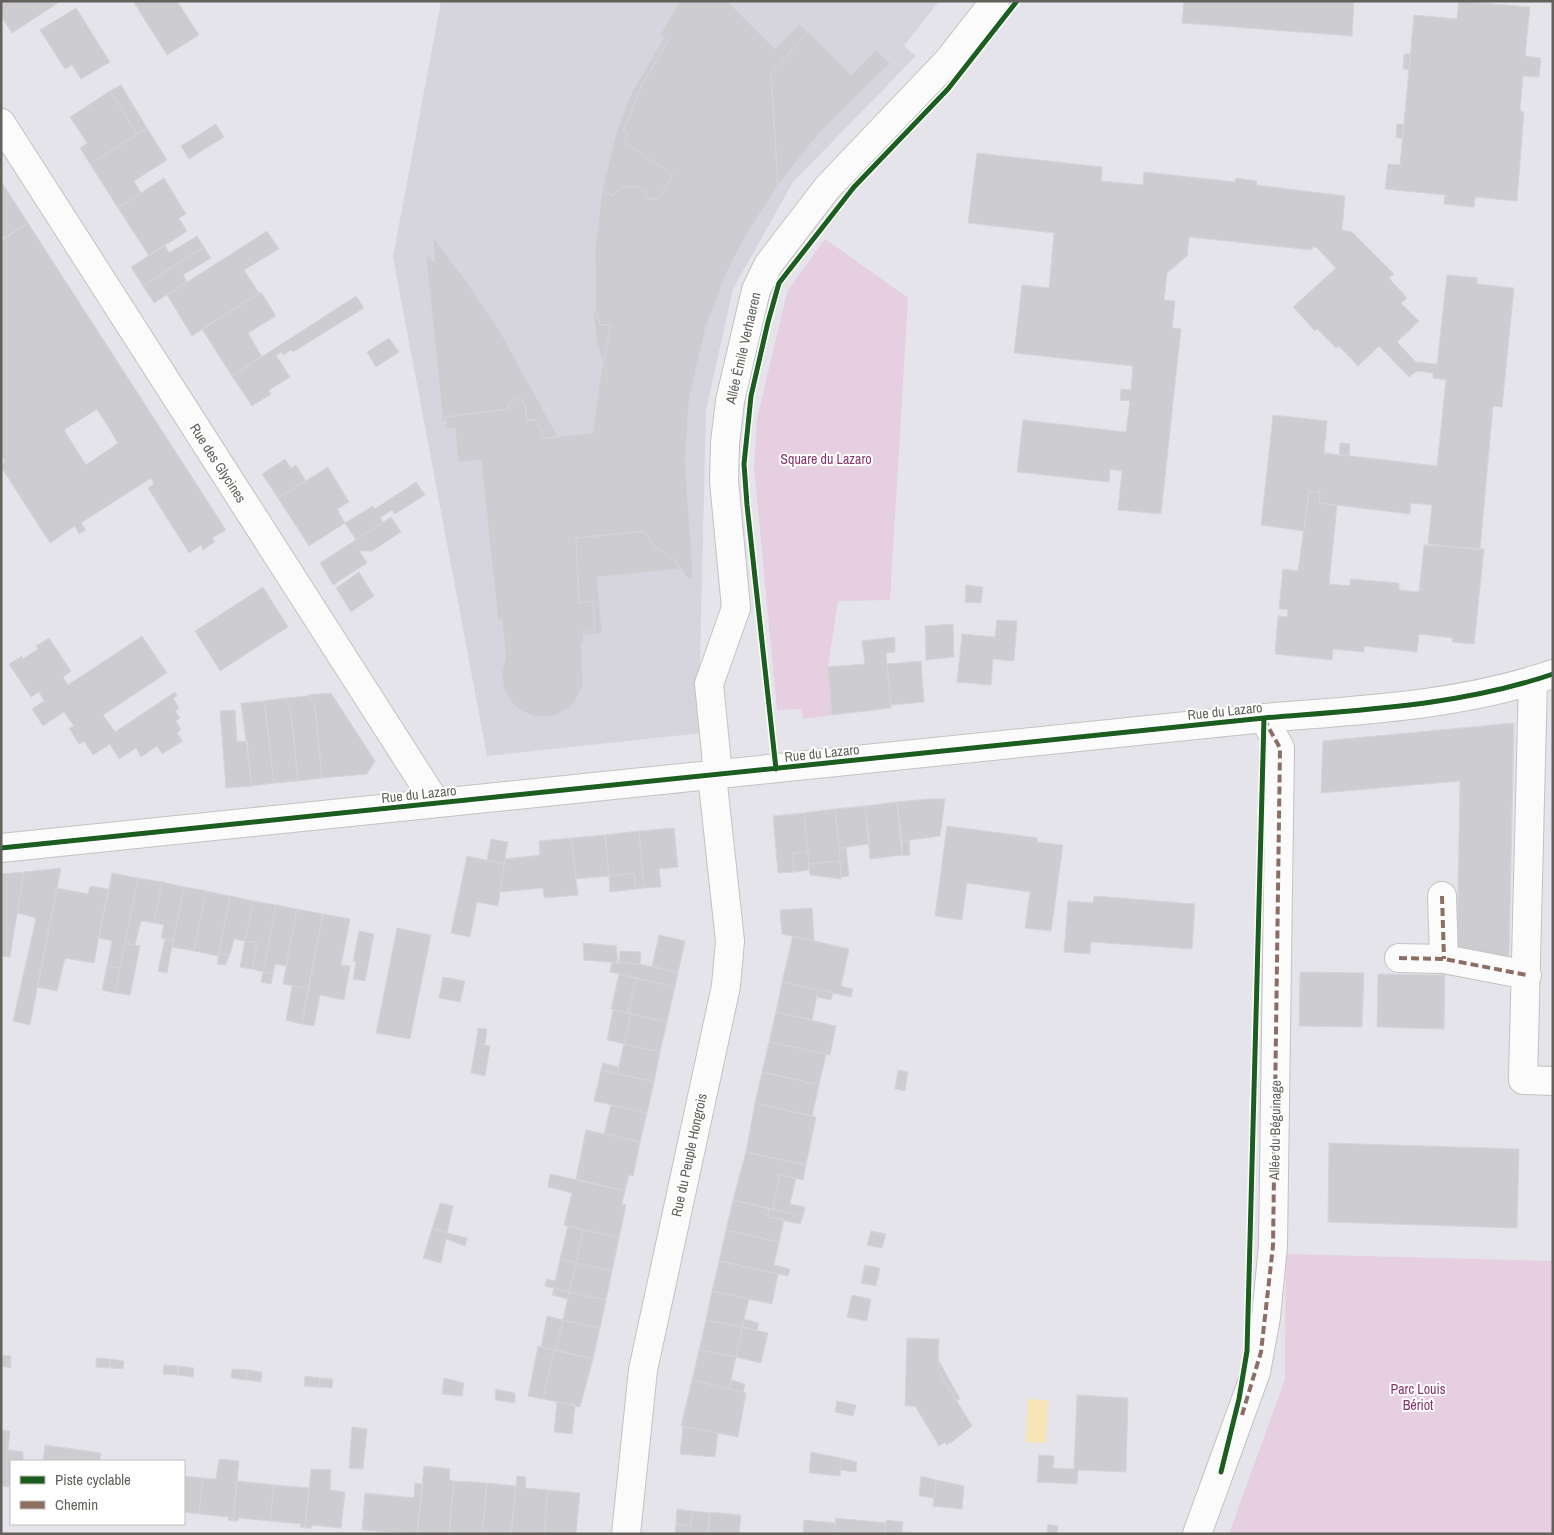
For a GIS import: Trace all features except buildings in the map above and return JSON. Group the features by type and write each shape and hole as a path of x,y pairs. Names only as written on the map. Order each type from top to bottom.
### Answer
{"street":[{"name":"Allée Émile Verhaeren","path":"716,775 709,684 736,608 724,481 725,443 730,401 756,290 768,266 827,188 948,61 995,1"},
{"name":"Rue des Glycines","path":"1,123 436,803"},
{"name":"Rue du Lazaro","path":"1,848 1264,718 1418,704 1480,694 1543,677"},
{"path":"1543,677 1523,1080 1553,1081"},
{"name":"Allée du Béguinage","path":"1197,1534 1244,1410 1261,1352 1273,1246 1280,748 1264,718"},
{"name":"Rue du Peuple Hongrois","path":"626,1534 643,1370 726,986 729,962 730,941 716,775"},
{"path":"1442,896 1444,959"},
{"path":"1399,958 1444,959 1527,975"}],"shaded area":[{"path":"441,1 939,1 904,46 916,56 793,182 733,289 706,410 699,704 702,733 487,756 393,257"},
{"path":"1028,1399 1048,1400 1046,1443 1026,1442"}],"green space":[{"name":"Square du Lazaro","path":"825,239 908,298 890,600 838,601 828,667 832,715 803,719 801,709 777,710 754,467 757,419 787,292"},
{"name":"Parc Louis Bériot","path":"1286,1254 1553,1261 1553,1534 1229,1534 1285,1379"}],"marked path":[{"path":"1242,1415 1261,1352 1273,1246 1280,748 1266,723"},
{"path":"1442,896 1444,959"},
{"path":"1399,958 1444,959 1527,975"}],"cycle path":[{"path":"776,769 744,464 751,396 779,283 854,187 948,89 1017,1"},
{"path":"1,848 1264,718 1410,705 1482,693 1518,685 1553,674"},
{"path":"1221,1472 1239,1399 1247,1351 1264,718"}]}
